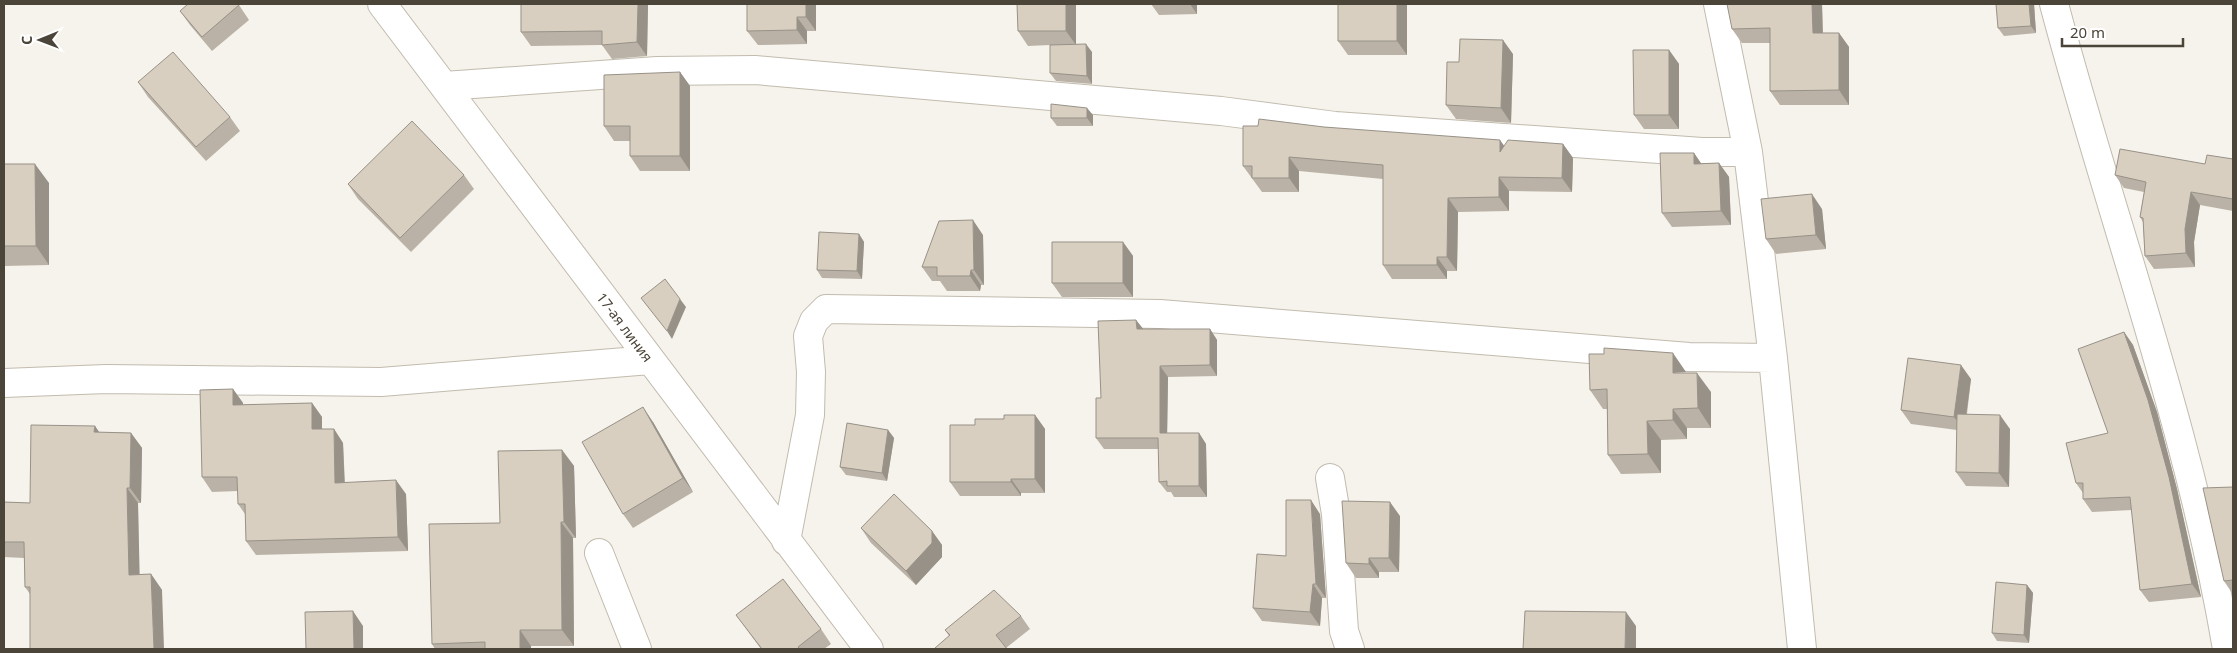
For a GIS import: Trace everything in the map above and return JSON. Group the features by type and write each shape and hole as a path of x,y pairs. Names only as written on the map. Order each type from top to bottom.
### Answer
{"street":[{"name":"17-ая линия","path":"382,4 869,649"},
{"path":"1718,4 1748,152 1773,358 1802,649"},
{"path":"2054,4 2178,435 2206,542 2227,649"},
{"path":"444,86 657,71 755,70 1212,110 1336,126 1702,152 1748,152"},
{"path":"786,541 810,415 811,372 808,336 814,321 826,309 1160,314 1690,357 1773,358"},
{"path":"4,383 106,379 381,382 650,360"},
{"path":"1330,478 1336,514 1344,631 1350,649"},
{"path":"600,553 637,649"}],"building":[{"path":"188,4 239,5 202,37 180,11"},
{"path":"521,4 638,4 637,42 602,45 602,31 521,32"},
{"path":"747,4 806,4 806,17 797,17 797,30 747,31"},
{"path":"1017,4 1066,4 1066,31 1018,31"},
{"path":"1338,4 1397,4 1397,41 1338,41"},
{"path":"1727,4 1812,4 1813,33 1839,33 1839,90 1770,91 1770,28 1732,29"},
{"path":"1996,4 2029,4 2031,26 1998,28"},
{"path":"1460,39 1503,40 1501,108 1446,105 1447,62 1459,62"},
{"path":"1086,44 1087,76 1050,73 1050,45"},
{"path":"1633,50 1669,50 1669,115 1634,115"},
{"path":"173,52 230,117 196,147 138,82"},
{"path":"680,72 680,156 630,156 630,126 604,126 604,75"},
{"path":"1051,104 1087,108 1087,118 1051,118"},
{"path":"1259,119 1324,127 1500,140 1500,152 1508,140 1563,144 1562,178 1499,177 1499,197 1448,198 1447,257 1437,257 1437,265 1383,265 1383,165 1289,157 1289,178 1252,178 1252,166 1243,166 1243,126 1258,126"},
{"path":"412,121 464,175 400,238 348,184"},
{"path":"2120,149 2205,164 2207,155 2233,159 2233,199 2191,192 2185,229 2186,253 2145,256 2143,218 2140,217 2146,182 2115,175"},
{"path":"1660,153 1694,153 1694,164 1719,163 1721,211 1662,213"},
{"path":"4,164 35,164 36,246 4,246"},
{"path":"1812,194 1816,235 1766,239 1761,199"},
{"path":"973,220 974,270 971,270 970,276 937,276 937,267 922,267 939,221"},
{"path":"819,232 859,234 857,271 817,270"},
{"path":"1052,242 1123,242 1123,283 1052,283"},
{"path":"665,279 680,299 667,331 641,298"},
{"path":"1136,320 1137,329 1210,329 1210,365 1160,366 1160,433 1199,433 1199,486 1167,486 1167,481 1159,482 1158,438 1096,438 1096,398 1101,398 1098,321"},
{"path":"2124,332 2148,400 2169,477 2192,584 2140,590 2130,497 2083,499 2083,483 2076,483 2066,443 2108,433 2078,349"},
{"path":"1604,348 1673,353 1673,373 1697,373 1698,408 1673,409 1673,420 1647,421 1648,454 1608,455 1607,389 1590,390 1589,354 1604,354"},
{"path":"1908,358 1961,365 1954,417 1901,410"},
{"path":"233,389 233,405 312,403 312,429 334,429 335,483 396,480 398,537 246,541 245,504 238,504 237,477 202,477 200,390"},
{"path":"643,407 683,478 623,514 582,442"},
{"path":"1957,414 2000,415 1999,473 1956,472"},
{"path":"1004,415 1035,415 1035,479 1011,479 1011,482 950,482 950,425 975,425 975,419 1004,419"},
{"path":"847,423 888,430 882,473 840,467"},
{"path":"31,425 95,426 94,432 131,433 130,488 127,488 129,575 151,574 154,649 30,649 30,587 25,587 24,542 4,542 4,502 30,503"},
{"path":"562,450 564,522 561,522 562,630 520,630 520,649 485,649 485,642 432,644 429,524 500,523 498,451"},
{"path":"2233,487 2233,580 2224,581 2203,488"},
{"path":"894,494 932,531 932,543 906,571 861,528"},
{"path":"1286,500 1311,500 1316,584 1313,584 1310,612 1253,608 1257,554 1286,556"},
{"path":"1342,501 1390,502 1389,558 1369,558 1369,564 1346,563"},
{"path":"783,579 821,629 798,647 800,649 762,649 736,615"},
{"path":"1996,582 2027,585 2024,635 1992,633"},
{"path":"994,590 1021,616 996,635 1007,649 935,649 950,635 945,630"},
{"path":"353,611 354,649 306,649 305,612"},
{"path":"1525,611 1626,612 1625,649 1523,649"}]}
